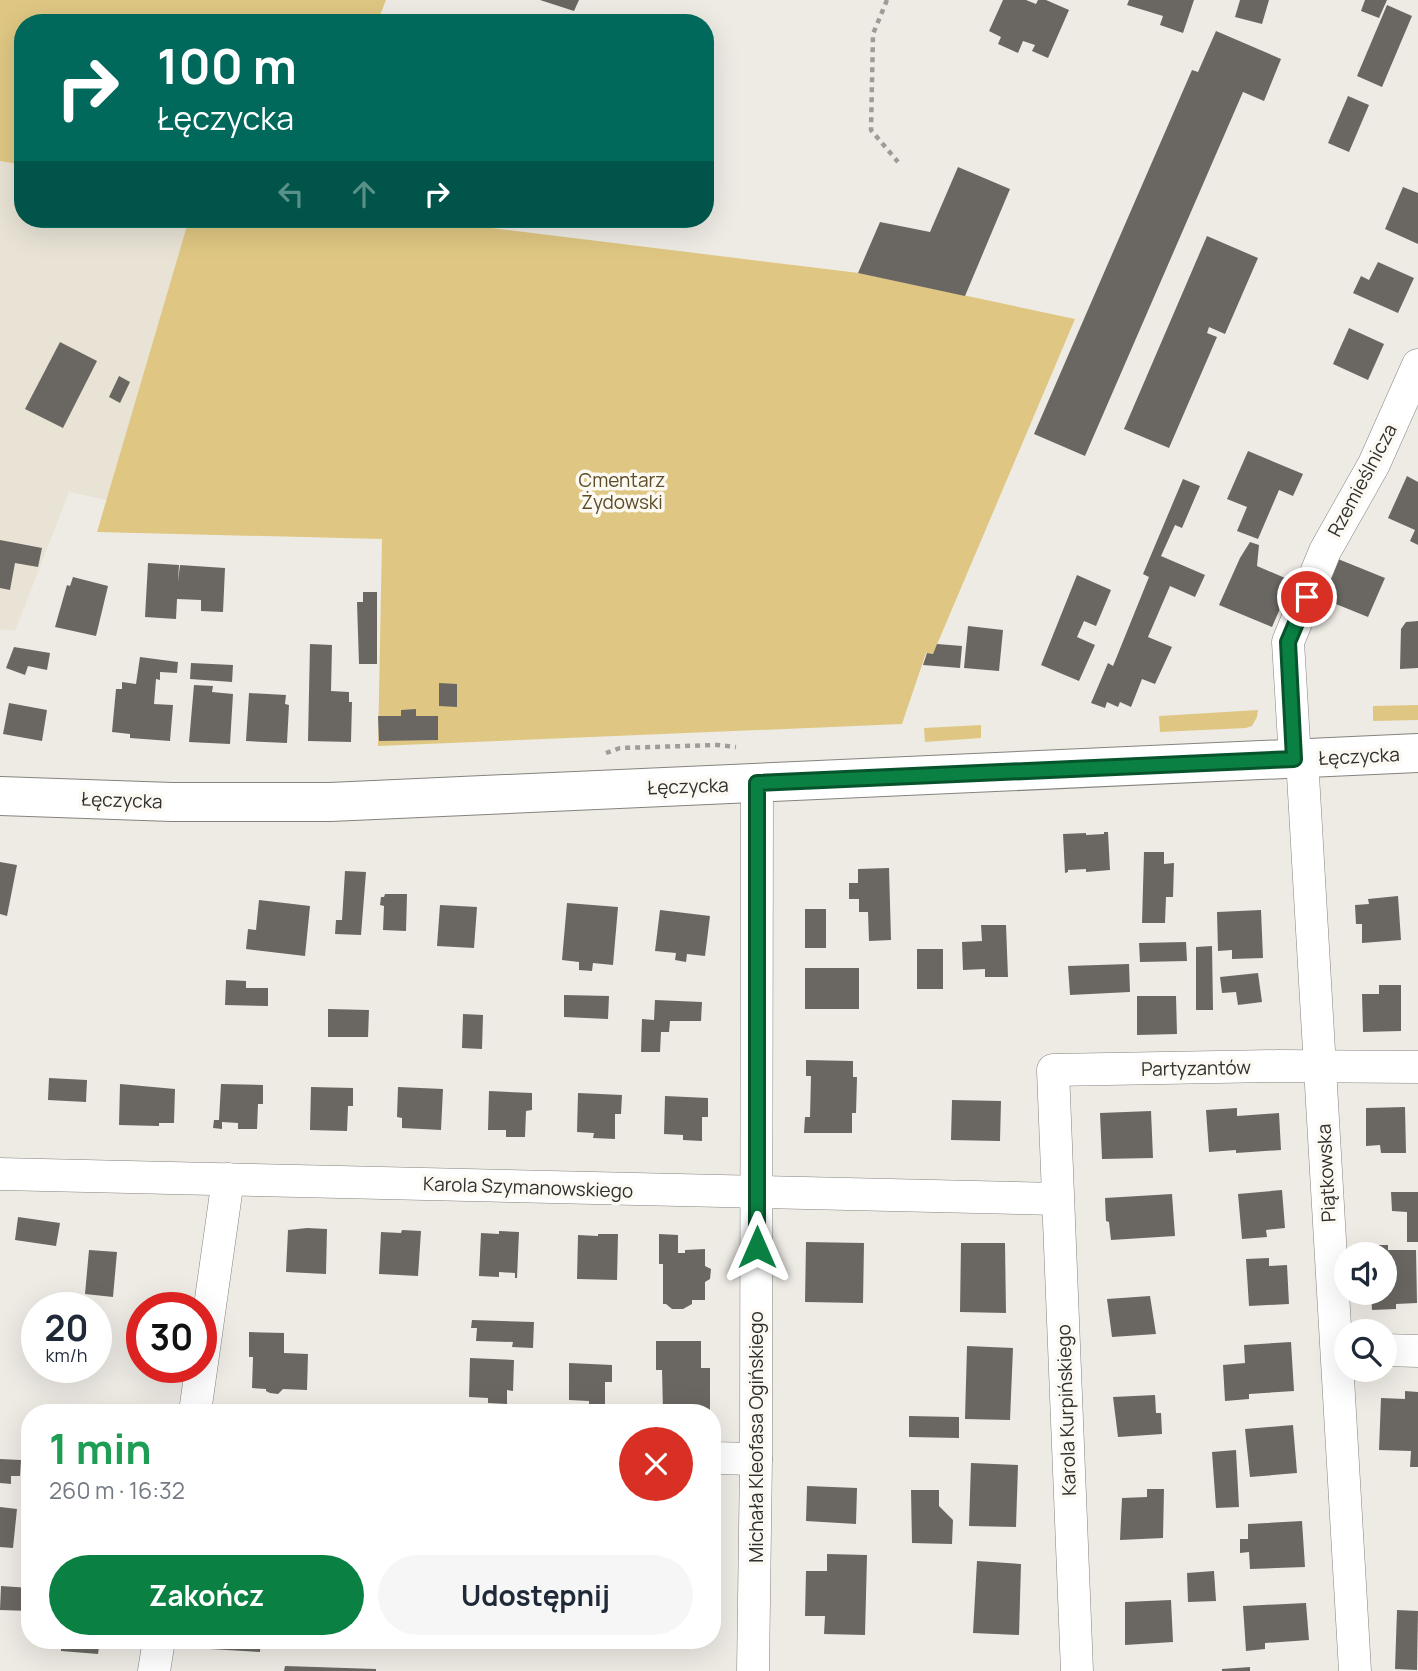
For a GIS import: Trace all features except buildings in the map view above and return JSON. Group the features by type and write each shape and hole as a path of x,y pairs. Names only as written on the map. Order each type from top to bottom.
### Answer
{"main road":[{"name":"Łęczycka","path":"0,796 172,802 330,802 1418,753"}],"street":[{"name":"Rzemieślnicza","path":"1298,758 1288,642 1325,551 1374,464 1418,365"},
{"name":"Piątkowska","path":"1298,758 1339,1319"},
{"name":"Michała Kleofasa Ogińskiego","path":"753,1671 757,783"},
{"name":"Partyzantów","path":"1055,1149 1053,1070 1418,1067"},
{"name":"Karola Kurpińskiego","path":"1055,1149 1077,1671"},
{"name":"Karola Szymanowskiego","path":"0,1174 1057,1199"},
{"path":"196,1404 228,1178"},
{"path":"1397,1350 1418,1351"},
{"name":"Piątkowska","path":"1342,1382 1355,1671"},
{"path":"721,1458 756,1459"},
{"path":"153,1671 157,1649"}],"path":[{"path":"887,0 873,34 871,130 898,162"}],"shaded area":[{"path":"0,161 14,163 14,228 186,228 107,500 69,492 15,631 0,629"}],"green space":[{"path":"0,0 386,0 381,14 14,14 14,163 0,161"},
{"name":"Cmentarz Żydowski","path":"186,228 491,228 859,273 1075,319 933,654 926,653 902,724 378,746 382,539 97,532"},
{"path":"1418,705 1418,720 1373,721 1373,706"},
{"path":"1258,710 1252,726 1246,728 1160,732 1159,716"},
{"path":"981,725 981,738 925,742 924,728"}],"route":[{"path":"757,1247 757,783 1294,759 1288,642 1307,597"}]}
